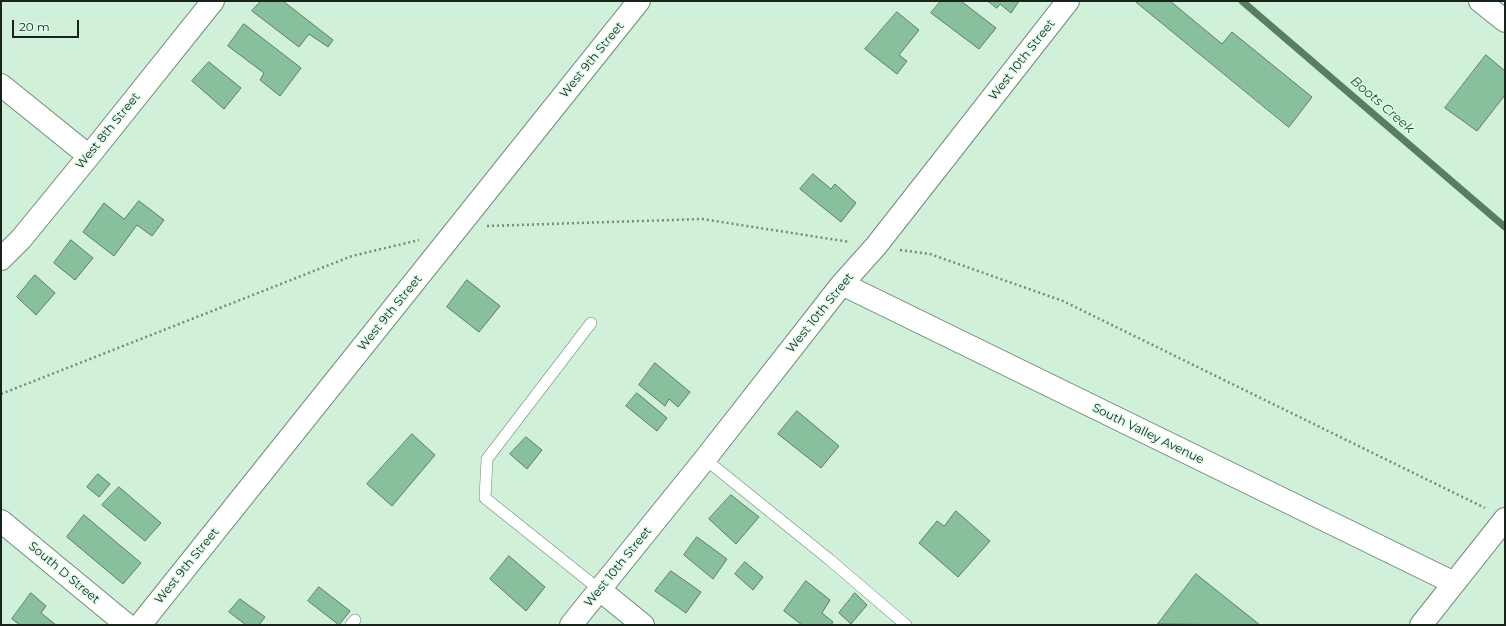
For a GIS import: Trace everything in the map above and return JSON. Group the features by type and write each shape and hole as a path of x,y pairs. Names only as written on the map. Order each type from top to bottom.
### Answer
{"street":[{"name":"West 8th Street","path":"1,260 89,156 213,1"},
{"name":"West 9th Street","path":"140,625 639,1"},
{"name":"West 10th Street","path":"571,625 705,459 842,284 876,246 1068,1"},
{"path":"1486,3 1505,21"},
{"path":"1,85 89,156"},
{"name":"South Valley Avenue","path":"842,284 1454,583"},
{"path":"1421,625 1454,583 1498,515"},
{"name":"South D Street","path":"2,525 126,625"},
{"path":"600,590 643,625"}],"lane":[{"path":"590,323 487,459 485,498 600,590"},
{"path":"705,459 830,560 906,625"}],"path":[{"path":"456,231 473,227 702,219 930,254 1063,300 1498,515"},
{"path":"1,394 352,256 419,240"}],"building":[{"path":"261,1 283,1 333,40 328,47 309,34 299,47 252,11"},
{"path":"941,1 961,1 996,28 979,49 931,13"},
{"path":"988,1 1019,1 1011,13 1000,4 997,8"},
{"path":"1135,1 1170,1 1222,44 1232,32 1312,97 1289,127"},
{"path":"897,12 919,30 899,55 907,61 897,74 865,49"},
{"path":"244,24 301,68 280,96 260,80 264,73 228,46"},
{"path":"1486,55 1505,71 1505,95 1477,131 1445,108"},
{"path":"209,62 241,88 224,109 192,81"},
{"path":"813,174 831,189 835,184 856,203 841,222 800,189"},
{"path":"139,201 164,220 152,236 137,225 114,256 83,232 104,203 124,219"},
{"path":"71,240 93,258 75,280 54,263"},
{"path":"35,275 55,293 36,315 17,297"},
{"path":"467,280 500,306 479,332 447,307"},
{"path":"655,363 690,392 678,407 669,399 665,406 639,385"},
{"path":"637,393 667,418 657,431 626,406"},
{"path":"797,411 839,446 821,468 778,434"},
{"path":"412,434 435,455 392,506 367,484"},
{"path":"526,437 542,450 527,469 510,454"},
{"path":"98,474 110,484 99,497 87,487"},
{"path":"119,487 161,523 145,541 102,505"},
{"path":"731,495 759,517 736,544 709,519"},
{"path":"956,511 990,541 958,577 919,543 937,521 944,526"},
{"path":"84,515 141,563 123,584 67,537"},
{"path":"697,537 727,559 713,579 684,555"},
{"path":"509,556 545,587 526,611 490,579"},
{"path":"745,562 763,577 753,590 735,574"},
{"path":"671,571 701,592 686,613 655,591"},
{"path":"1196,574 1260,625 1158,624"},
{"path":"806,581 830,600 822,613 833,622 831,625 802,625 784,611"},
{"path":"319,587 350,611 339,625 308,601"},
{"path":"31,593 46,606 41,613 56,625 20,625 12,619"},
{"path":"855,593 867,605 851,624 839,613"},
{"path":"240,599 265,617 259,625 246,625 229,612"}],"waterway":[{"name":"Boots Creek","path":"1242,1 1505,227"}]}
